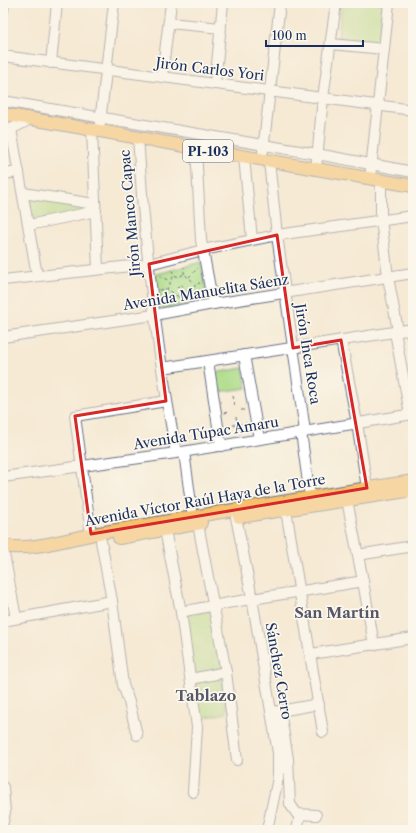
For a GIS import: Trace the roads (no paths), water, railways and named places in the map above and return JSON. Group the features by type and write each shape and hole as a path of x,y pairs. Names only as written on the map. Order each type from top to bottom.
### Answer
{"main road":[{"name":"PI-103","path":"3,114 413,186"},
{"name":"Avenida Víctor Raúl Haya de la Torre","path":"3,551 18,547 165,530 310,497 413,481"},
{"name":"Avenida Víctor Raúl Haya de la Torre","path":"96,538 413,490"}],"street":[{"path":"3,10 4,3"},
{"path":"51,63 57,3"},
{"path":"98,269 95,130 100,117 114,3"},
{"path":"162,76 170,3"},
{"path":"215,84 223,3"},
{"name":"Jirón Inca Roca","path":"280,3 263,146 293,348 310,497"},
{"path":"316,169 323,98 336,3"},
{"path":"389,3 371,164 376,179 388,277 412,414"},
{"path":"169,23 221,28"},
{"path":"331,44 384,49"},
{"name":"Jirón Carlos Yori","path":"3,56 106,71 162,76 413,110"},
{"path":"3,101 317,154 413,172"},
{"path":"31,119 7,131 19,172 37,275"},
{"name":"Jirón Manco Capac","path":"138,137 149,264 157,312 166,401 180,452 213,605 226,672 238,760"},
{"path":"196,148 199,226 213,304"},
{"path":"244,157 252,239"},
{"path":"3,174 19,172"},
{"path":"23,193 96,207"},
{"path":"29,225 96,207"},
{"path":"3,280 37,275 149,264 252,239 413,216"},
{"name":"Avenida Manuelita Sáenz","path":"3,336 413,273"},
{"path":"162,368 413,329"},
{"path":"341,340 357,423 367,488"},
{"path":"244,355 259,440"},
{"path":"208,361 221,446"},
{"path":"137,735 123,685 112,601 96,538 81,467 75,416 166,401"},
{"name":"Avenida Túpac Amaru","path":"3,477 221,446 412,414"},
{"path":"347,500 374,645"},
{"path":"286,510 323,732"},
{"name":"Sánchez Cerro","path":"236,518 276,711 278,764 276,790 267,830"},
{"path":"165,530 181,612 197,727 193,792"},
{"path":"358,555 413,546"},
{"path":"3,551 16,618"},
{"path":"181,612 252,598 300,592 363,581"},
{"path":"3,621 112,601"},
{"path":"311,654 413,638"},
{"path":"191,679 226,672"},
{"path":"316,815 297,814 290,804 288,759 276,711 319,704"},
{"path":"3,787 5,807 3,822"},
{"path":"297,830 300,815"}],"district":[{"name":"San Martín","path":"337,613"},
{"name":"Tablazo","path":"206,696"}]}
